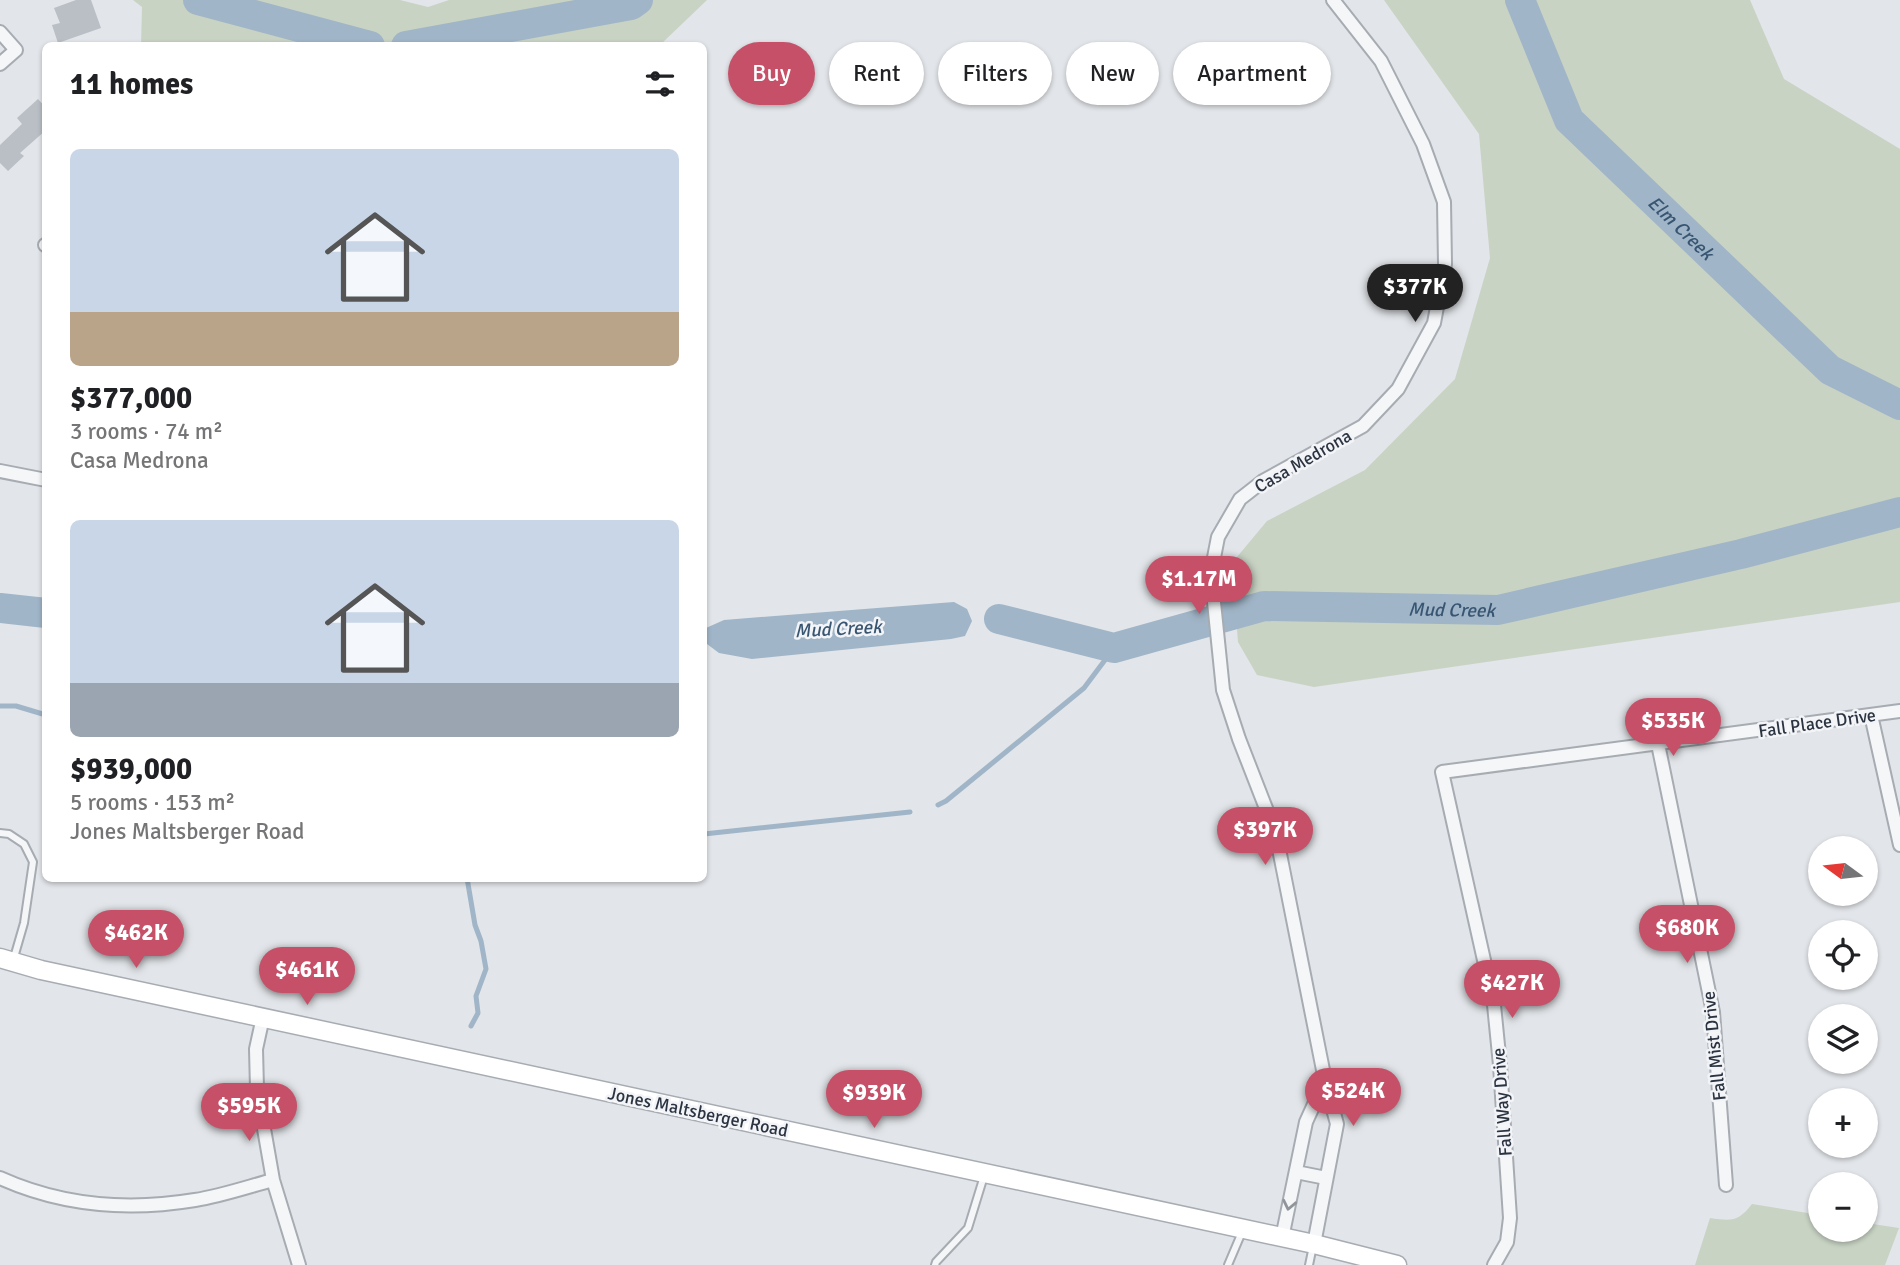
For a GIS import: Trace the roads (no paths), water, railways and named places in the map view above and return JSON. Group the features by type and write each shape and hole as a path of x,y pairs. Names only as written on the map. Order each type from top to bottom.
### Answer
{"main road":[{"name":"Jones Maltsberger Road","path":"7,960 41,970 1314,1244 1397,1265"}],"street":[{"name":"Casa Medrona","path":"1314,1244 1337,1124 1325,1080 1276,834 1223,690 1211,573 1218,537 1240,499 1263,481 1363,426 1398,389 1434,323 1445,264 1444,202 1423,144 1381,61 1333,0"},
{"path":"0,33 16,50 0,64"},
{"path":"0,471 42,479"},
{"name":"Fall Place Drive","path":"1442,772 1900,711"},
{"path":"1871,715 1900,845"},
{"name":"Fall Mist Drive","path":"1658,744 1713,1012 1726,1185"},
{"name":"Fall Way Drive","path":"1442,772 1494,1005 1510,1218 1507,1242 1494,1265"},
{"path":"263,1017 255,1067 260,1114 273,1180 299,1265"},
{"path":"1282,1238 1307,1122 1325,1080"},
{"path":"1296,1172 1326,1178"},
{"path":"0,1178 39,1194 91,1205 113,1206 197,1200 273,1180"}],"lane":[{"path":"0,833 9,834 24,844 33,862 24,923 7,960"},
{"path":"935,1265 968,1228 985,1174"},
{"path":"1228,1265 1243,1230"},
{"path":"1309,1265 1314,1244"}],"water":[{"path":"954,602 967,609 972,621 965,636 951,639 752,659 719,653 707,644 707,628 724,620"}],"waterway":[{"name":"Elm Creek","path":"198,0 355,42"},
{"name":"Elm Creek","path":"428,42 631,5 638,0"},
{"name":"Elm Creek","path":"1520,0 1569,120 1830,370 1900,405"},
{"name":"Mud Creek","path":"999,619 1114,648 1264,606 1498,610 1741,554 1900,512"},
{"name":"Mud Creek","path":"0,608 42,613"},
{"path":"938,805 1084,688 1114,648"},
{"path":"0,706 16,706 42,714"},
{"path":"707,834 910,812"},
{"path":"468,882 486,969 476,996 478,1013 471,1026"}]}
